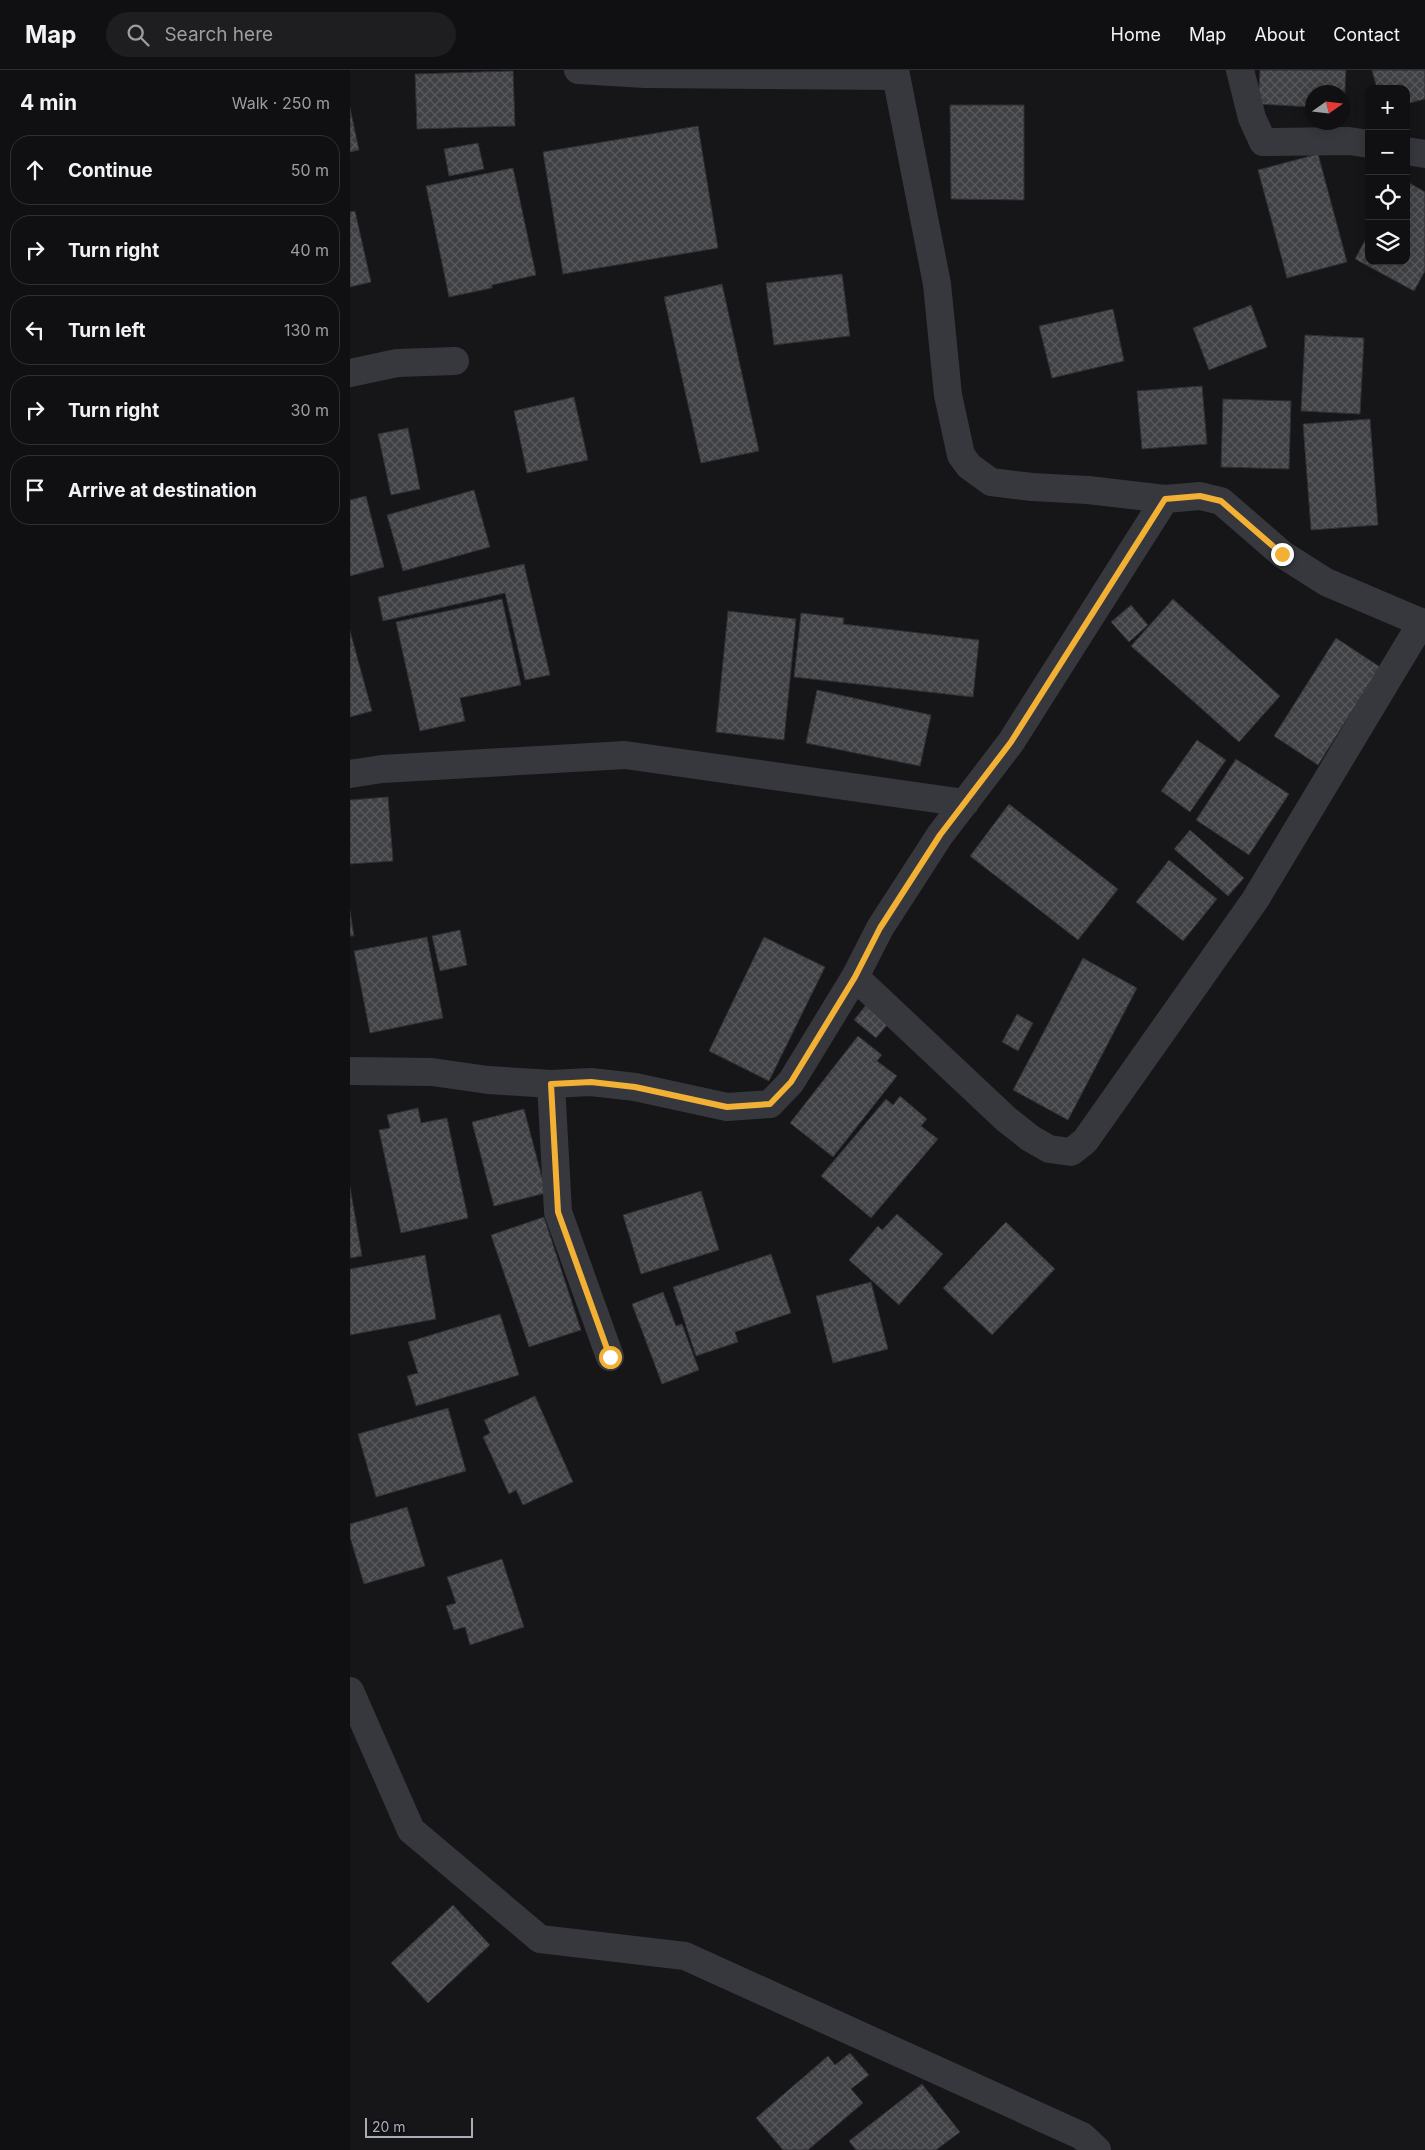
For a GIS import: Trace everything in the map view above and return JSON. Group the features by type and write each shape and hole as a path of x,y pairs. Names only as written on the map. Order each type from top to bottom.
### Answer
{"street":[{"path":"578,70 645,74 895,73 937,284 948,395 961,455 969,466 991,482 1165,499 1200,496 1221,501 1282,554 1326,582 1423,623 1255,900 1085,1141 1071,1152 1049,1149 1018,1129 855,977"},
{"path":"1240,70 1252,118 1263,142 1349,141 1365,143"},
{"path":"1410,152 1425,154"},
{"path":"350,373 397,363 455,361"},
{"path":"350,1071 432,1072 488,1080 551,1084 591,1082 635,1087 727,1107 770,1104 791,1082 855,977 880,928 940,835 1011,742 1165,499"},
{"path":"350,774 382,770 625,755 965,803"},
{"path":"551,1084 558,1212 610,1357"},
{"path":"350,1691 412,1830 540,1939 685,1956 1082,2136 1097,2150"}],"building":[{"path":"1260,70 1346,70 1345,85 1305,85 1305,107 1258,104"},
{"path":"1372,70 1425,70 1425,99 1410,103 1410,85 1376,85"},
{"path":"513,71 515,126 417,129 415,74"},
{"path":"950,105 1024,105 1024,200 951,199"},
{"path":"350,108 359,150 350,152"},
{"path":"698,126 718,248 563,274 543,152"},
{"path":"478,143 484,169 449,176 444,149"},
{"path":"1318,154 1347,262 1287,278 1258,170"},
{"path":"513,168 536,275 492,285 492,288 449,297 426,186"},
{"path":"1410,183 1425,192 1425,271 1414,291 1366,265 1410,265"},
{"path":"355,211 371,282 350,287 350,212"},
{"path":"1365,240 1365,264 1355,259"},
{"path":"842,274 850,336 774,345 766,283"},
{"path":"722,284 759,451 701,463 664,297"},
{"path":"1251,305 1267,347 1209,370 1193,328"},
{"path":"1113,309 1124,361 1052,378 1039,326"},
{"path":"1305,335 1364,338 1360,414 1301,411"},
{"path":"1202,386 1207,444 1142,449 1137,391"},
{"path":"574,397 588,460 527,473 514,411"},
{"path":"1223,399 1291,401 1289,469 1221,467"},
{"path":"1370,419 1378,525 1311,530 1303,424"},
{"path":"408,428 420,489 391,495 378,434"},
{"path":"474,490 490,547 403,571 387,515"},
{"path":"366,496 384,567 350,576 350,500"},
{"path":"524,564 550,675 525,680 505,593 383,621 378,597"},
{"path":"502,599 521,685 460,698 465,721 420,731 396,622"},
{"path":"1173,599 1280,696 1239,742 1131,646"},
{"path":"1131,605 1148,625 1129,642 1111,622"},
{"path":"728,611 796,619 784,740 716,732"},
{"path":"801,613 844,618 843,624 979,640 973,697 794,677"},
{"path":"350,631 372,711 350,717"},
{"path":"1336,638 1380,667 1318,765 1274,736"},
{"path":"817,690 931,715 920,766 806,743"},
{"path":"1197,740 1226,760 1190,812 1161,791"},
{"path":"1236,759 1289,794 1249,855 1196,820"},
{"path":"388,797 393,861 350,864 350,800"},
{"path":"1009,804 1118,889 1078,940 970,856"},
{"path":"1190,830 1244,878 1228,896 1174,849"},
{"path":"1169,860 1217,899 1183,941 1136,902"},
{"path":"350,911 354,936 350,936"},
{"path":"460,930 467,965 440,971 432,936"},
{"path":"427,937 443,1018 370,1033 354,951"},
{"path":"764,937 825,967 769,1081 709,1051"},
{"path":"1083,958 1137,988 1068,1120 1013,1090"},
{"path":"866,1005 888,1024 876,1038 854,1020"},
{"path":"1017,1014 1033,1023 1018,1051 1002,1042"},
{"path":"858,1036 882,1055 877,1061 897,1076 833,1157 790,1123"},
{"path":"900,1096 927,1119 921,1126 938,1139 871,1218 821,1176 886,1099 893,1105"},
{"path":"418,1108 421,1123 447,1118 468,1218 401,1233 379,1130 390,1128 387,1115"},
{"path":"524,1109 546,1193 494,1206 472,1122"},
{"path":"350,1187 362,1256 350,1258"},
{"path":"701,1191 719,1250 641,1274 623,1215"},
{"path":"897,1214 943,1254 899,1305 849,1260 878,1226 882,1230"},
{"path":"544,1217 581,1330 529,1347 491,1235"},
{"path":"1006,1222 1055,1269 992,1335 943,1288"},
{"path":"771,1254 791,1313 735,1332 738,1342 696,1356 673,1287"},
{"path":"425,1255 436,1319 350,1335 350,1269"},
{"path":"871,1282 888,1349 833,1363 816,1296"},
{"path":"663,1292 676,1326 682,1324 699,1370 662,1384 632,1304"},
{"path":"500,1314 519,1375 416,1406 407,1376 418,1373 408,1342"},
{"path":"535,1396 573,1482 523,1505 516,1490 509,1494 483,1437 490,1433 484,1420"},
{"path":"448,1408 466,1471 376,1497 358,1434"},
{"path":"407,1507 425,1566 364,1584 350,1537 350,1524"},
{"path":"502,1559 524,1627 470,1645 465,1627 454,1630 446,1606 456,1603 447,1577"},
{"path":"453,1905 490,1945 428,2003 391,1963"},
{"path":"850,2053 869,2075 851,2089 863,2103 808,2150 783,2150 756,2118 828,2056 835,2065"},
{"path":"922,2084 960,2132 936,2150 856,2150 849,2141"}],"route":[{"path":"610,1357 558,1212 551,1084 591,1082 635,1087 727,1107 770,1104 791,1082 855,977 880,928 940,835 1011,742 1165,499 1200,496 1221,501 1282,554"}]}
